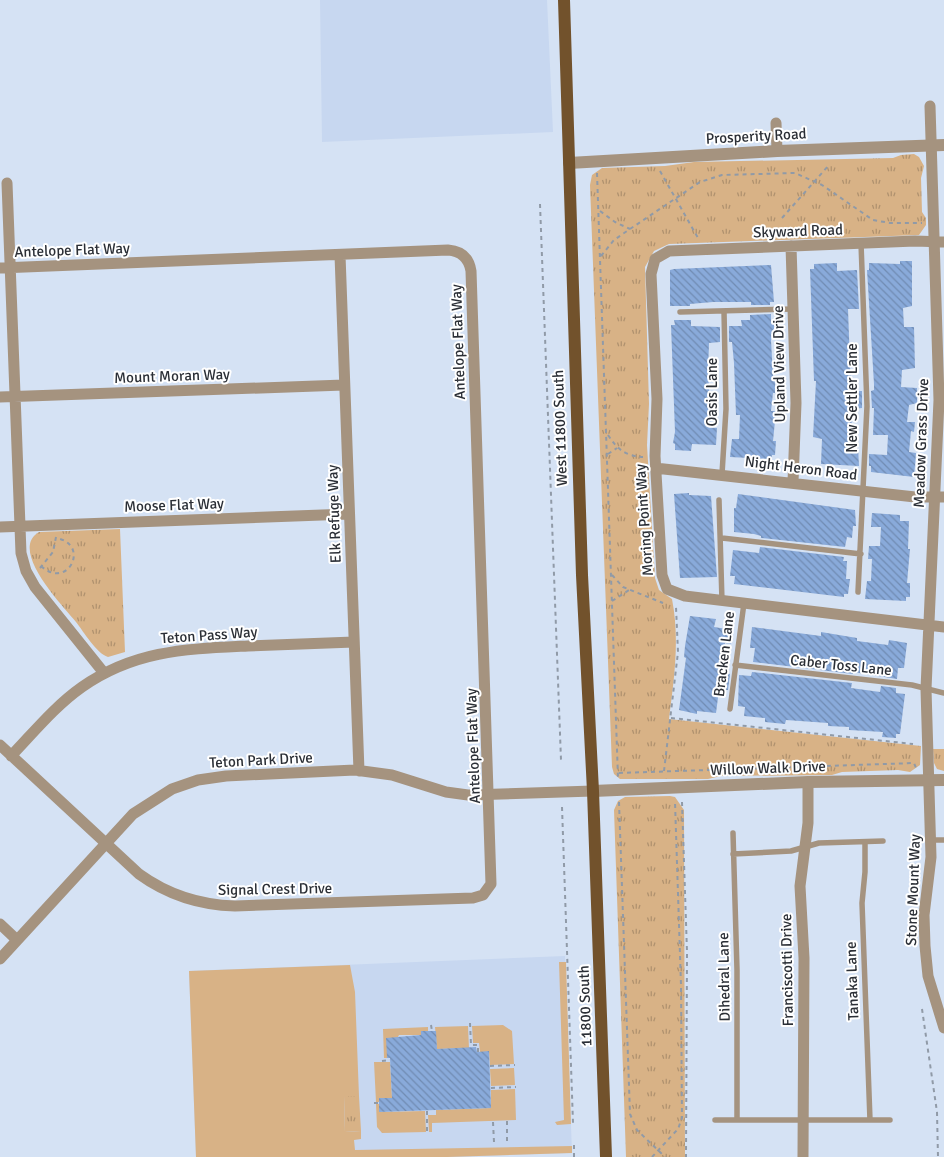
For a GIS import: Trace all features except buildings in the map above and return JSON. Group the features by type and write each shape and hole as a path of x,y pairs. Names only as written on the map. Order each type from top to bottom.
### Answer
{"main road":[{"name":"West 11800 South","path":"564,0 582,575 595,854"},
{"name":"11800 South","path":"595,854 606,1157"}],"street":[{"name":"Meadow Grass Drive","path":"927,775 926,689 939,497 938,145 930,106"},
{"path":"776,122 777,151"},
{"name":"Prosperity Road","path":"569,162 938,145"},
{"path":"7,183 5,268 15,397 21,553 30,579 104,673"},
{"name":"Skyward Road","path":"655,259 669,250 939,242"},
{"name":"Upland View Drive","path":"791,246 796,402 793,482"},
{"name":"Antelope Flat Way","path":"5,268 453,250 462,254 470,266 490,795 492,880 487,892"},
{"name":"Elk Refuge Way","path":"340,256 358,771"},
{"name":"Moring Point Way","path":"655,259 651,274 656,399 655,468 664,583 671,591 685,596 944,627"},
{"name":"Mount Moran Way","path":"0,397 344,384"},
{"name":"Night Heron Road","path":"655,468 939,497"},
{"name":"Moose Flat Way","path":"0,526 349,514"},
{"name":"Teton Pass Way","path":"12,756 62,704 104,673 138,658 182,649 354,642"},
{"name":"Signal Crest Drive","path":"0,745 139,874 161,888 186,899 210,904 235,906 473,898 487,892"},
{"name":"Teton Park Drive","path":"0,959 106,843 145,804 172,789 192,782 226,776 358,771 392,775 458,794 490,795 593,791"},
{"name":"Willow Walk Drive","path":"593,791 927,775 944,780"},
{"name":"Stone Mount Way","path":"927,775 931,857 924,916 925,946 928,976 944,1028"},
{"name":"Franciscotti Drive","path":"803,1157 804,958 800,886 808,823 808,782"},
{"path":"0,924 17,940"}],"lane":[{"name":"New Settler Lane","path":"858,592 867,406 861,243"},
{"path":"680,312 793,308"},
{"name":"Oasis Lane","path":"722,474 726,409 724,311"},
{"path":"720,500 722,600"},
{"path":"722,538 860,554"},
{"name":"Bracken Lane","path":"730,709 744,603"},
{"name":"Caber Toss Lane","path":"735,665 912,685 944,693"},
{"name":"Dihedral Lane","path":"732,833 737,970 737,1120"},
{"path":"930,840 944,840"},
{"path":"733,854 791,851 819,843 883,841"},
{"name":"Tanaka Lane","path":"865,842 862,903 870,1120"},
{"path":"715,1120 890,1120"}],"path":[{"path":"782,218 830,165"},
{"path":"660,171 698,238"},
{"path":"595,172 599,210 618,778"},
{"path":"600,256 614,240 700,182 722,175 788,172 815,181 873,220 890,224 918,222"},
{"path":"540,204 561,760"},
{"path":"599,210 615,222 630,229"},
{"path":"606,433 617,448 630,456 642,457"},
{"path":"608,455 617,448"},
{"path":"56,536 64,539 74,550 72,564 69,569 58,574 40,567 53,552 56,536"},
{"path":"612,574 619,584 629,590 664,602"},
{"path":"611,602 629,590"},
{"path":"664,772 678,652 676,607"},
{"path":"671,718 913,744"},
{"path":"619,773 914,763 917,769 927,775"},
{"path":"652,1157 678,1129 682,1118 681,967 675,802"},
{"path":"682,802 687,952 686,1157"},
{"path":"620,804 630,1114 637,1130 664,1157"},
{"path":"562,807 574,1123"},
{"path":"922,1009 937,1112 938,1157"},
{"path":"470,1023 471,1045 478,1045 478,1052"},
{"path":"431,1025 432,1031"},
{"path":"382,1061 390,1060"},
{"path":"490,1066 515,1065"},
{"path":"491,1088 516,1087"},
{"path":"374,1103 379,1103"},
{"path":"427,1111 427,1134"},
{"path":"493,1122 494,1142"},
{"path":"507,1122 507,1141"},
{"path":"574,1145 574,1157"}],"shaded area":[{"path":"320,0 547,0 553,132 322,142"},
{"path":"565,956 572,1153 447,1157 196,1157 189,971"}],"green space":[{"path":"914,154 919,157 924,166 921,178 922,212 926,218 926,225 919,235 669,244 654,251 645,267 649,404 647,445 655,578 659,590 672,599 676,629 673,689 669,719 921,746 920,765 910,772 898,770 842,772 832,775 721,776 708,779 620,779 614,774 612,767 590,185 592,175 602,168 665,166 694,162 893,158"},
{"path":"120,529 125,652 108,657 95,647 41,578 30,551 31,540 39,532"},
{"path":"933,749 944,749 944,771 937,769 934,763"},
{"path":"625,797 675,797 684,810 685,1157 626,1157 614,810 618,801"},
{"path":"559,962 566,962 571,1124 557,1125 555,1122 564,1120"},
{"path":"350,965 355,992 359,1096 344,1096 345,1132 361,1131 361,1139 354,1140 355,1150 572,1146 572,1153 447,1157 196,1157 189,971"},
{"path":"503,1025 512,1031 514,1064 490,1065 489,1052 480,1052 479,1043 473,1043 472,1026"},
{"path":"468,1026 469,1048 437,1049 435,1027"},
{"path":"428,1027 428,1031 421,1035 399,1035 387,1058 384,1058 383,1029"},
{"path":"374,1062 390,1062 392,1098 379,1098 379,1102 376,1102"},
{"path":"514,1068 515,1085 491,1086 490,1069"},
{"path":"515,1089 516,1120 432,1123 432,1132 429,1132 428,1115 436,1115 436,1110 491,1108 491,1090"},
{"path":"344,1096 359,1096 361,1131 345,1132"},
{"path":"376,1104 379,1104 380,1112 425,1111 426,1132 382,1133 377,1127"}]}
